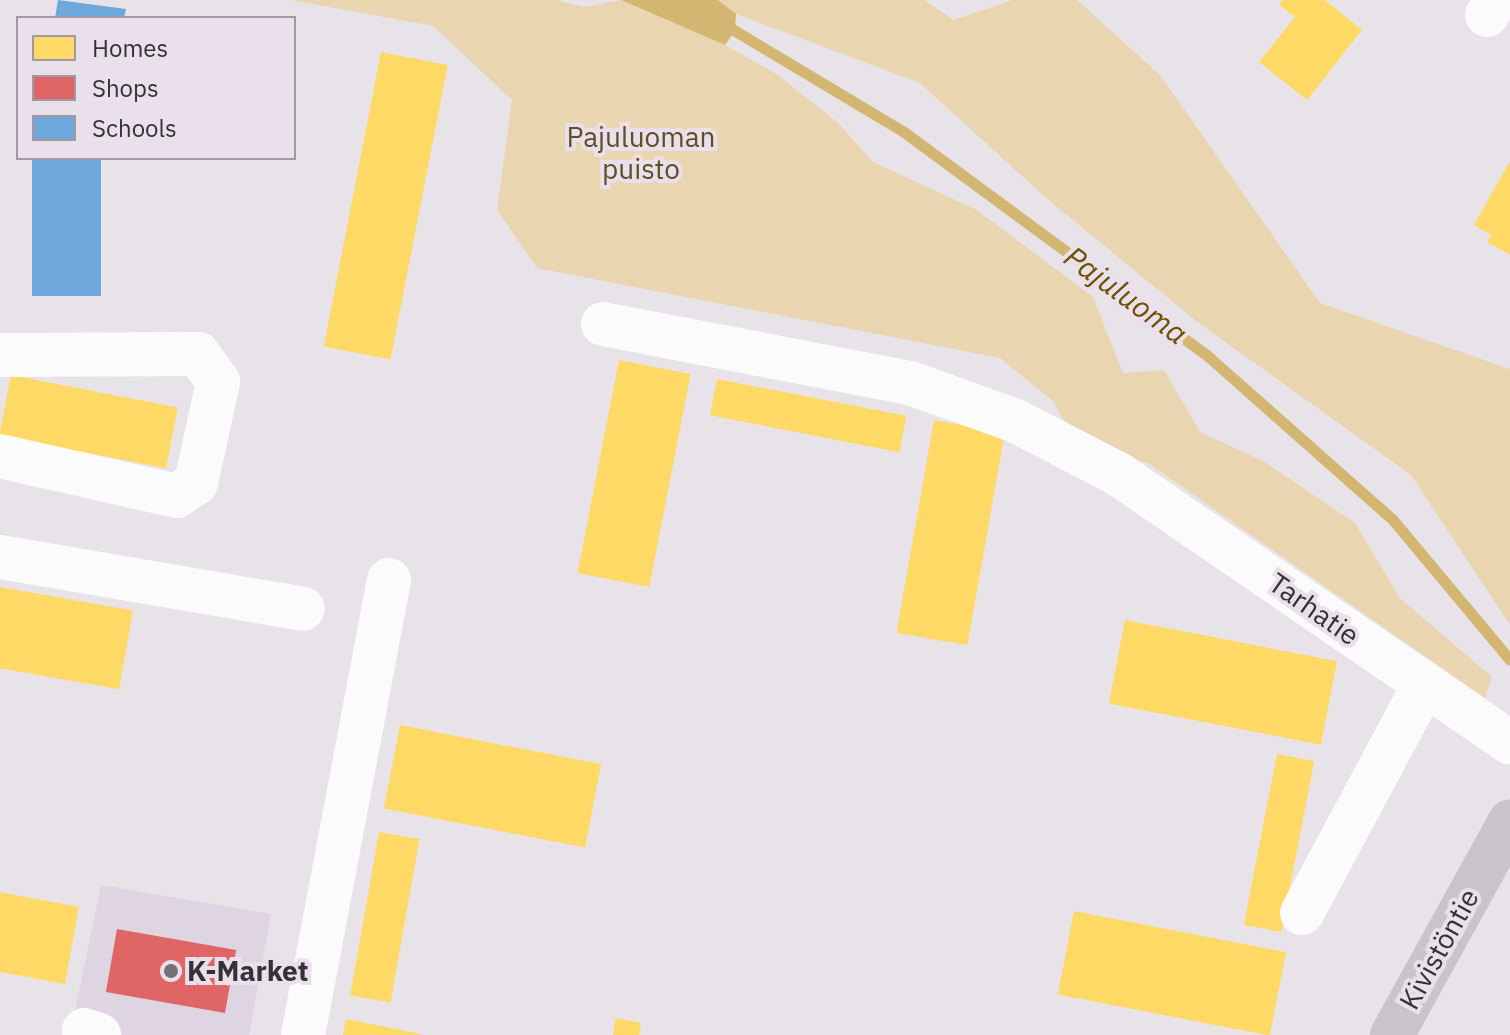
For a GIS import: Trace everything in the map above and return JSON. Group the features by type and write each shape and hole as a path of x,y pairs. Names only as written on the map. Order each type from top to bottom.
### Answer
{"main road":[{"name":"Kivistöntie","path":"1392,1035 1510,821"}],"street":[{"name":"Tarhatie","path":"603,324 910,383 1016,421 1118,474 1510,742"},
{"path":"0,355 198,354 218,382 196,483 177,496 0,456"},
{"path":"0,557 303,609"},
{"path":"303,1035 389,580"},
{"path":"1302,913 1424,685"}],"shaded area":[{"path":"621,0 718,0 736,14 735,31 725,45"},
{"path":"101,885 271,914 249,1035 70,1035"}],"green space":[{"name":"Pajuluoman puisto","path":"291,0 556,0 584,7 621,0 725,45 778,75 837,122 873,162 975,209 1093,297 1123,373 1164,370 1200,432 1263,461 1355,523 1400,598 1492,677 1485,698 1148,463 1076,443 1053,401 1000,358 537,268 497,210 512,100 433,26"},
{"path":"718,0 925,0 953,20 1012,0 1077,0 1160,75 1320,303 1510,369 1510,625 1411,475 1196,321 1045,197 920,83 736,14"}],"building: Homes":[{"path":"1283,0 1325,0 1362,30 1307,100 1259,62 1295,17 1279,5"},
{"path":"381,52 448,65 391,359 324,346"},
{"path":"1510,161 1510,255 1487,242 1491,235 1474,225"},
{"path":"619,360 691,374 649,587 578,573"},
{"path":"11,375 178,407 166,468 0,436"},
{"path":"717,379 906,416 899,452 710,415"},
{"path":"934,420 1005,433 967,645 896,633"},
{"path":"0,587 133,610 119,689 0,668"},
{"path":"1125,620 1337,661 1321,745 1109,703"},
{"path":"400,725 601,764 585,848 384,808"},
{"path":"1277,754 1314,761 1281,932 1244,925"},
{"path":"379,832 419,839 391,1003 350,995"},
{"path":"0,892 79,907 65,984 0,972"},
{"path":"1074,911 1286,952 1270,1035 1058,994"},
{"path":"616,1018 641,1023 639,1035 613,1035"},
{"path":"346,1019 421,1034 421,1035 343,1035"}],"building: Shops":[{"name":"K-Market","path":"117,929 236,950 225,1013 106,992"}],"building: Schools":[{"path":"58,0 126,9 124,16 55,16"},
{"path":"32,160 101,160 101,296 32,296"}],"waterway":[{"name":"Pajuluoma","path":"722,23 904,132 1210,358 1393,520 1510,660"}],"place":[{"name":"K-Market","path":"171,971"}]}
